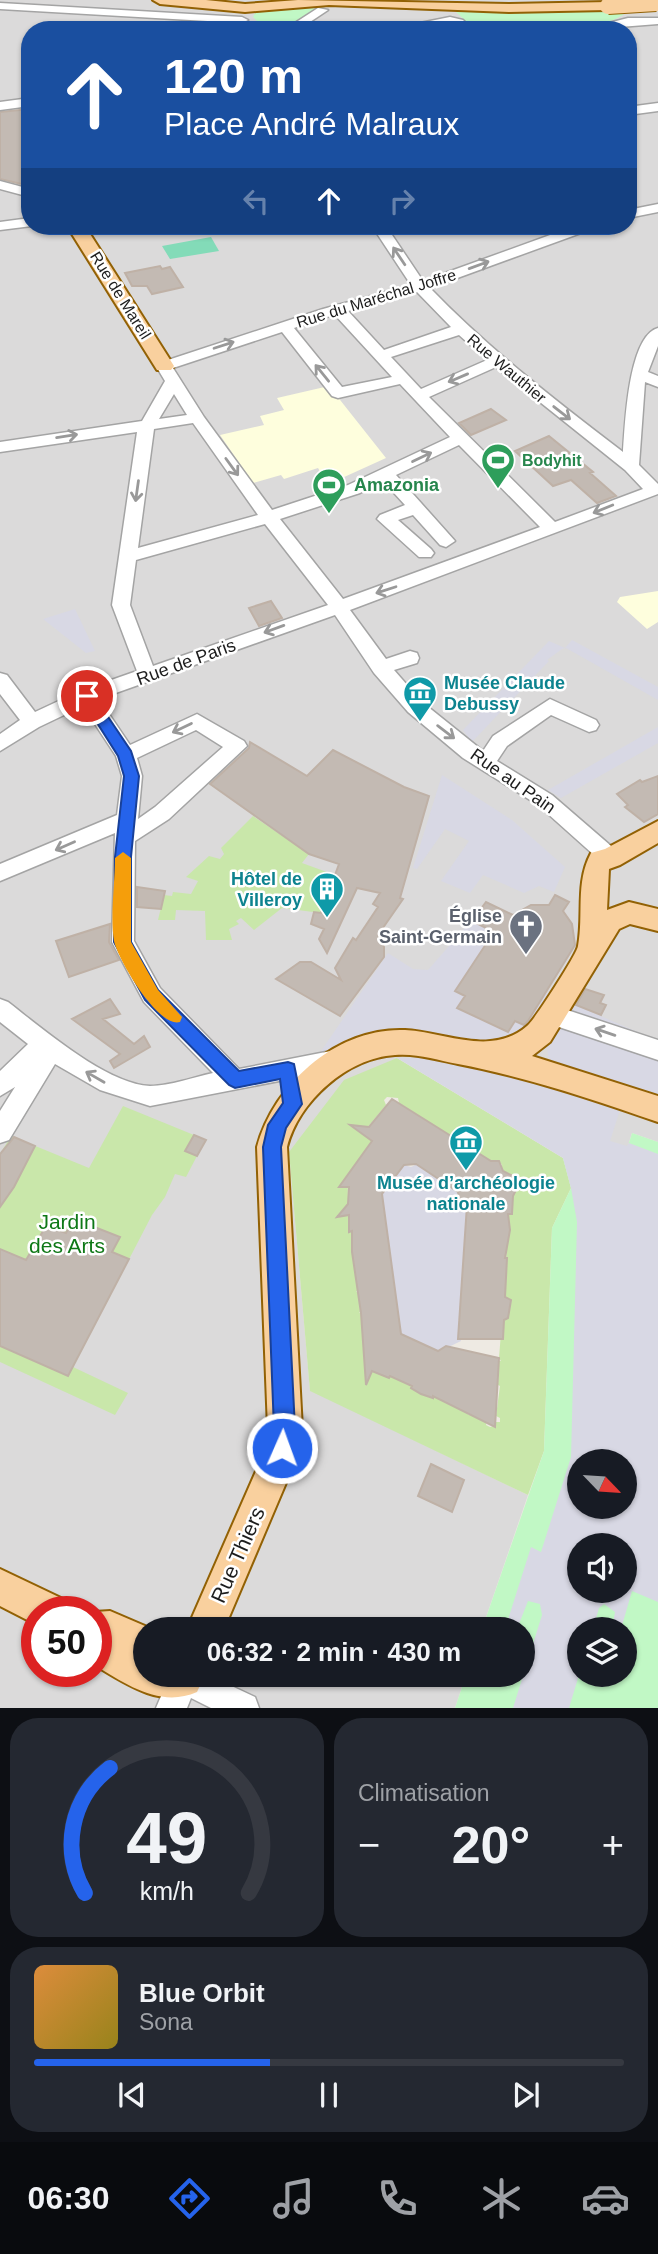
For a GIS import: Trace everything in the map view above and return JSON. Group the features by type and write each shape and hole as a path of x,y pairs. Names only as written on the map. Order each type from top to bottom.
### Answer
{"main road":[{"path":"160,0 240,12 342,2"},
{"path":"305,0 509,8 657,3"},
{"path":"396,0 606,4 640,0"},
{"path":"482,0 503,2"},
{"name":"Rue de Mareil","path":"82,235 169,373"},
{"path":"651,917 604,886 607,866 658,831"},
{"path":"592,944 596,920 594,868 600,860 607,866"},
{"path":"550,1073 539,1055 546,1024 592,944 609,921 619,916 629,913 651,917"},
{"path":"478,1054 519,1049 546,1024"},
{"path":"293,1104 336,1060 382,1044 407,1041 478,1054 550,1073 658,1110"},
{"name":"Rue Thiers","path":"210,1617 282,1448 285,1429 272,1147 277,1125 293,1104"},
{"path":"0,1587 21,1598"},
{"path":"112,1631 133,1640"},
{"path":"112,1654 133,1667"}],"street":[{"path":"629,0 637,11 637,21 658,21"},
{"path":"0,6 240,12"},
{"path":"304,21 322,10"},
{"path":"637,25 658,28"},
{"path":"0,106 21,103"},
{"path":"637,110 658,107"},
{"path":"0,185 21,191"},
{"path":"637,212 658,208"},
{"path":"0,226 21,223"},
{"name":"Rue Wauthier","path":"385,235 420,287 460,329 631,466 651,491 552,529"},
{"name":"Rue du Maréchal Joffre","path":"169,373 285,326 420,287 562,235"},
{"path":"338,309 419,396 552,529 434,574"},
{"path":"285,326 338,393 403,379"},
{"path":"383,355 460,329"},
{"path":"631,466 638,373 644,356 658,333"},
{"path":"419,396 497,361"},
{"path":"148,676 121,605 149,424 169,373"},
{"name":"Rue au Pain","path":"169,373 197,418 267,517 302,558 381,668 415,707 470,753 545,800 607,866"},
{"path":"638,373 658,382"},
{"path":"0,446 197,418"},
{"path":"127,556 267,517 354,489 461,438"},
{"path":"386,474 446,541"},
{"path":"416,507 386,519 425,553"},
{"path":"434,574 481,570"},
{"name":"Rue de Paris","path":"0,744 32,722 87,696 434,574"},
{"path":"381,668 410,659"},
{"path":"0,680 32,722"},
{"path":"87,696 126,755 132,776 123,857 123,942 152,995 235,1080"},
{"path":"486,762 500,741 550,706 589,725"},
{"path":"0,873 162,813 237,746 197,721 126,755"},
{"path":"0,1009 95,1078 122,1091 150,1096 336,1060"},
{"path":"546,1024 658,1050"},
{"path":"0,1086 49,1046"},
{"path":"0,1132 49,1046"},
{"path":"288,1070 293,1104"},
{"path":"188,1687 244,1708"}],"shaded area":[{"path":"0,0 658,0 658,1142 632,1133 627,1149 397,1058 289,1152 310,1390 528,1495 486,1617 133,1617 133,1687 462,1687 455,1708 0,1708 0,181 21,186 21,235 637,235 637,21 456,11 466,21 21,21 21,107 0,109"},
{"path":"329,386 386,458 342,478 343,481 327,483 318,468 284,479 281,475 253,483 220,435 264,425 260,416 284,410 277,398"},
{"path":"658,591 658,622 647,629 617,602 620,597"},
{"path":"75,609 95,651 86,653 43,619"},
{"path":"572,640 658,687 658,700 566,648 547,660 549,661 472,742 463,730 549,641 565,648"},
{"path":"658,727 658,743 561,798 548,790"},
{"path":"442,775 512,820 565,867 554,892 539,886 524,893 483,875 470,893 441,881 469,841 445,829 417,869 413,868"},
{"path":"471,921 494,932 455,991 465,996 457,1008 507,1032 515,1021 525,1025 546,992 553,996 538,1023 489,1048 424,1032 401,1033 317,1057 388,953 413,969 428,970"},
{"path":"574,1000 580,1007 642,1034 658,1044 658,1095 641,1095 557,1067 549,1060 546,1043"},
{"path":"397,1058 420,1058 500,1072 620,1110 610,1141 627,1146 629,1143 658,1154 658,1602 637,1593 637,1533 567,1533 567,1603 629,1603 624,1617 614,1617 615,1612 604,1604 599,1608 596,1617 567,1617 567,1687 575,1687 569,1708 513,1708 520,1687 535,1687 535,1637 542,1615 540,1604 528,1601 522,1617 509,1617 531,1547 541,1552 567,1470 567,1519 637,1519 637,1449 571,1449 577,1222 563,1158"},
{"path":"420,1163 423,1169 434,1176 461,1189 459,1198 467,1203 466,1216 469,1218 465,1226 468,1232 465,1234 464,1245 467,1251 463,1255 467,1256 467,1262 463,1265 466,1268 462,1274 465,1283 461,1285 464,1295 460,1296 463,1307 459,1309 463,1312 463,1319 458,1320 462,1325 461,1331 458,1332 461,1341 436,1353 418,1342 415,1346 406,1336 402,1340 396,1337 381,1191 388,1188 385,1186 391,1178 395,1178 393,1175 397,1169 401,1170 398,1167 400,1164 411,1167"}],"green space":[{"path":"321,8 300,21 257,21 253,17 255,13 264,10"},
{"path":"630,9 610,21 466,21 455,11 512,13"},
{"path":"211,237 219,251 170,259 162,246"},
{"path":"253,816 309,854 302,863 335,875 321,913 282,908 254,930 241,918 236,921 239,924 229,929 232,940 206,940 205,911 176,910 175,920 158,920 164,895 172,896 173,892 191,894 198,881 186,877 209,856 220,859 224,854 221,848"},
{"path":"397,1058 563,1158 571,1188 552,1228 544,1451 528,1495 310,1391 289,1152 344,1080","holes":["387,1097 398,1098 399,1103 490,1161 499,1161 502,1165 500,1169 518,1178 519,1176 524,1181 520,1182 509,1203 512,1204 512,1214 507,1214 509,1222 503,1297 507,1297 509,1318 502,1320 500,1386 496,1416 500,1418 500,1422 496,1422 494,1426 490,1427 486,1425 487,1421 471,1413 468,1415 468,1412 364,1365 367,1360 362,1313 359,1313 359,1292 356,1292 359,1289 357,1270 354,1270 357,1267 352,1252 355,1249 352,1231 350,1232 348,1175 355,1170 353,1167 356,1169 375,1138 362,1134 386,1105 384,1100"]},
{"name":"Jardin des Arts","path":"123,1106 194,1135 186,1151 197,1156 186,1177 175,1174 73,1367 128,1393 115,1415 0,1362 0,1154 11,1136 89,1168"},
{"path":"632,1133 658,1142 658,1708 455,1708 462,1687 535,1687 535,1617 486,1617 544,1451 552,1228 571,1188 563,1158 627,1149"}],"building":[{"path":"21,110 21,184 0,179 0,112"},
{"path":"160,266 162,269 170,267 183,287 152,294 147,286 132,286 125,273"},
{"path":"491,409 506,420 471,435 459,423"},
{"path":"549,436 593,472 590,473 616,496 597,503 571,480 553,486 515,451"},
{"path":"271,601 282,618 259,626 249,608"},
{"path":"250,742 307,776 333,750 404,787 429,796 400,898 403,899 378,935 384,947 384,957 340,1016 276,979 300,962 311,962 341,980 335,968 353,938 356,940 378,907 373,904 380,893 357,888 327,953 319,939 324,929 311,924 314,912 321,913 339,864 309,854 210,784 249,748"},
{"path":"658,776 658,814 644,822 625,807 628,805 617,794 640,780 642,782"},
{"path":"137,887 165,891 161,909 137,907"},
{"name":"Église Saint-Germain","path":"555,895 569,902 563,911 572,924 575,945 528,1021 524,1025 515,1021 508,1032 457,1008 465,996 455,991 494,932 472,921 486,902 513,915 531,905 549,905"},
{"path":"110,924 109,942 119,960 69,977 56,941"},
{"path":"585,989 604,995 600,1003 606,1005 601,1015 576,1005"},
{"path":"110,999 120,1014 103,1019 134,1044 144,1036 150,1047 114,1068 110,1061 120,1054 72,1019"},
{"path":"392,1099 491,1161 499,1161 503,1171 521,1180 513,1196 512,1214 508,1214 510,1230 505,1258 505,1297 511,1300 508,1318 504,1320 503,1339 458,1339 467,1205 459,1198 458,1192 416,1164 404,1165 382,1194 401,1334 438,1351 446,1346 499,1358 495,1427 433,1396 421,1394 411,1388 412,1386 390,1376 389,1378 372,1371 366,1385 352,1231 349,1232 349,1215 337,1217 348,1204 349,1187 339,1187 372,1141 350,1125 369,1127"},
{"path":"194,1135 206,1140 197,1156 185,1151"},
{"path":"14,1137 35,1146 14,1187 0,1207 0,1154"},
{"path":"74,1219 120,1237 112,1252 129,1259 68,1376 0,1346 0,1249 26,1260 46,1226 66,1233"},
{"path":"431,1464 464,1480 452,1512 418,1496"}],"slow traffic":[{"path":"123,858 123,942 152,995 174,1017"}],"place":[{"name":"Bodyhit","path":"498,490"},
{"name":"Amazonia","path":"329,515"},
{"name":"Musée Claude Debussy","path":"420,723"},
{"name":"Hôtel de Villeroy","path":"327,919"},
{"name":"Église Saint-Germain","path":"526,956"},
{"name":"Musée d’archéologie nationale","path":"466,1172"}],"route":[{"path":"87,696 126,755 132,776 123,857 123,942 152,995 235,1080 288,1070 293,1104 277,1125 272,1147 285,1429 282,1448"}]}
